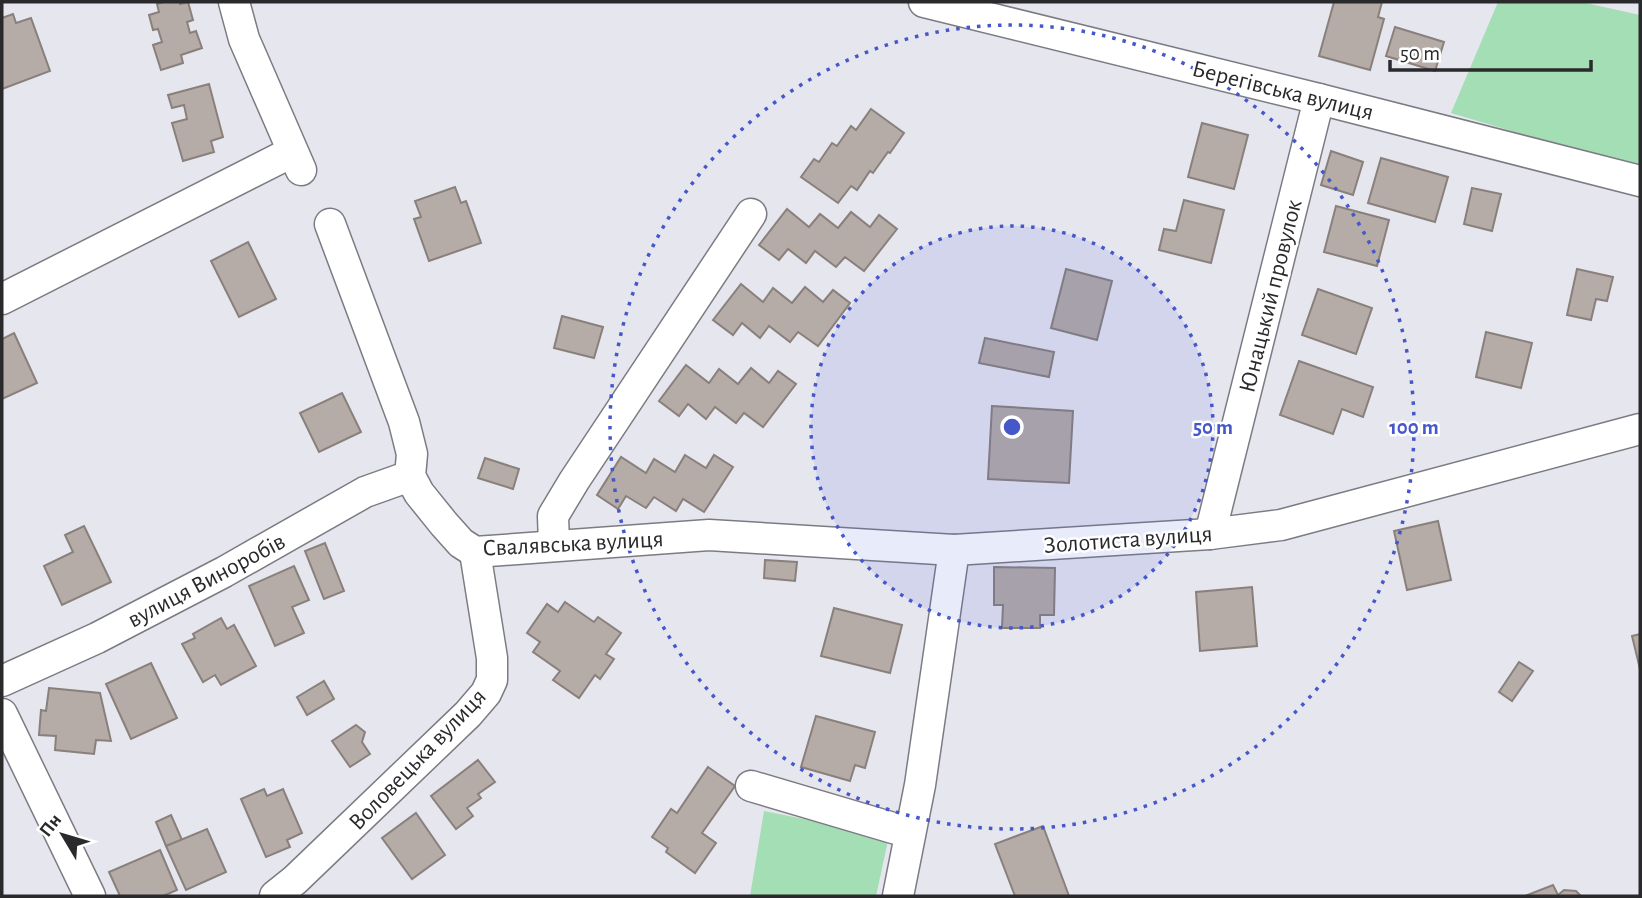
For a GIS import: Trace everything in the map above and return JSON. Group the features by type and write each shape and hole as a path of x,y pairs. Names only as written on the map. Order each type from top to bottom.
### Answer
{"street":[{"path":"2,299 297,161 244,39 234,2"},
{"name":"Берегівська вулиця","path":"924,2 1640,181"},
{"name":"Юнацький провулок","path":"1210,534 1319,99"},
{"path":"554,545 553,516 751,214"},
{"path":"330,224 404,422 412,454 410,476"},
{"name":"Золотиста вулиця","path":"954,550 1210,534 1281,525 1640,429"},
{"name":"Свалявська вулиця","path":"410,476 419,493 444,524 461,543 475,552 709,535 954,550"},
{"name":"вулиця Виноробів","path":"2,681 109,632 224,572 365,492 410,476"},
{"path":"898,896 920,785 954,550"},
{"name":"Воловецька вулиця","path":"275,896 468,714 486,693 492,680 492,658 475,552"},
{"path":"2,714 90,896"},
{"path":"751,786 911,833"}],"green space":[{"path":"1498,2 1581,2 1640,15 1640,169 1451,113"},
{"path":"764,811 889,836 876,896 750,896"}],"building":[{"path":"188,2 193,20 187,22 190,33 196,31 202,48 181,55 183,63 161,70 153,45 162,42 158,29 153,30 149,15 159,12 157,4"},
{"path":"1334,2 1382,2 1378,17 1384,19 1370,70 1319,56"},
{"path":"13,14 16,23 31,18 50,71 2,89 2,18"},
{"path":"1395,27 1444,42 1435,71 1386,56"},
{"path":"209,84 223,137 211,141 214,152 183,161 172,123 187,119 184,105 172,108 168,95"},
{"path":"871,109 904,133 857,190 851,186 838,203 801,177 814,159 819,162 832,143 837,146 851,126 856,130"},
{"path":"1202,123 1248,135 1234,189 1188,177"},
{"path":"1331,151 1363,162 1353,195 1321,185"},
{"path":"1381,158 1448,177 1435,222 1368,203"},
{"path":"455,187 461,203 466,201 481,243 429,261 414,219 421,217 415,201"},
{"path":"1472,188 1501,194 1492,231 1464,224"},
{"path":"1184,200 1224,210 1211,263 1159,250 1164,229 1176,231"},
{"path":"1336,206 1389,220 1377,266 1324,252"},
{"path":"787,209 809,227 820,214 838,228 851,212 870,227 879,215 897,229 864,271 845,257 836,267 815,251 806,263 788,249 779,260 759,245"},
{"path":"248,242 276,299 239,317 211,261"},
{"path":"1066,269 1112,281 1097,340 1051,328"},
{"path":"1577,269 1613,277 1607,301 1596,299 1591,320 1567,315"},
{"path":"741,284 763,302 773,288 792,303 805,287 823,302 833,290 850,303 818,346 798,332 790,342 769,326 760,338 742,323 733,335 713,320"},
{"path":"1318,289 1372,308 1356,354 1302,335"},
{"path":"562,316 603,327 594,358 554,348"},
{"path":"1486,332 1532,343 1521,388 1476,377"},
{"path":"14,333 37,383 2,399 2,339"},
{"path":"985,338 1054,352 1049,377 979,363"},
{"path":"1299,361 1373,387 1363,417 1342,409 1333,434 1280,415"},
{"path":"686,365 709,383 719,369 738,384 751,368 769,383 778,371 796,384 763,427 744,413 736,423 715,407 706,419 688,404 679,416 659,401"},
{"path":"342,393 361,432 319,452 300,413"},
{"path":"992,406 1073,411 1069,483 988,479"},
{"path":"685,455 706,468 714,455 733,467 704,512 683,499 676,511 654,497 646,508 626,496 618,509 597,495 621,457 646,473 654,459 675,472"},
{"path":"485,458 519,469 513,489 478,478"},
{"path":"1438,521 1451,580 1407,590 1394,531"},
{"path":"84,526 111,582 62,605 44,566 73,552 65,535"},
{"path":"325,543 344,591 324,599 305,551"},
{"path":"765,560 797,562 795,581 764,578"},
{"path":"294,566 309,600 292,607 304,633 275,646 249,586"},
{"path":"994,567 1055,568 1054,615 1040,615 1040,628 1002,628 1003,605 994,605"},
{"path":"1252,587 1257,646 1200,651 1196,592"},
{"path":"565,602 594,622 598,617 621,633 606,654 614,659 600,679 595,675 579,698 553,680 560,671 533,652 540,642 527,633 547,604 558,612"},
{"path":"834,608 902,625 890,673 821,656"},
{"path":"221,618 227,629 234,625 256,666 221,685 215,675 203,682 182,644 195,638 193,634"},
{"path":"1640,634 1640,669 1632,636"},
{"path":"1519,662 1533,671 1512,701 1499,692"},
{"path":"151,663 177,718 131,739 106,684"},
{"path":"324,681 334,699 307,715 297,697"},
{"path":"49,688 100,693 111,741 96,740 94,754 55,750 56,736 39,735 41,710 46,711"},
{"path":"816,716 875,732 865,768 855,765 850,781 801,767"},
{"path":"356,725 365,732 362,742 370,754 350,767 332,741"},
{"path":"478,760 495,782 478,794 481,798 467,808 473,816 456,829 431,796"},
{"path":"708,767 735,786 702,833 716,843 695,873 666,852 668,848 652,837 671,809 677,813"},
{"path":"264,789 267,796 283,789 302,833 287,840 290,847 266,857 241,799"},
{"path":"416,813 445,855 412,879 382,838"},
{"path":"171,815 182,840 166,846 156,822"},
{"path":"1043,826 1069,896 1015,896 995,844"},
{"path":"207,829 226,872 186,890 166,846"},
{"path":"160,850 177,890 163,896 120,896 109,872"},
{"path":"1553,885 1558,895 1564,890 1576,891 1581,896 1525,896"}]}
